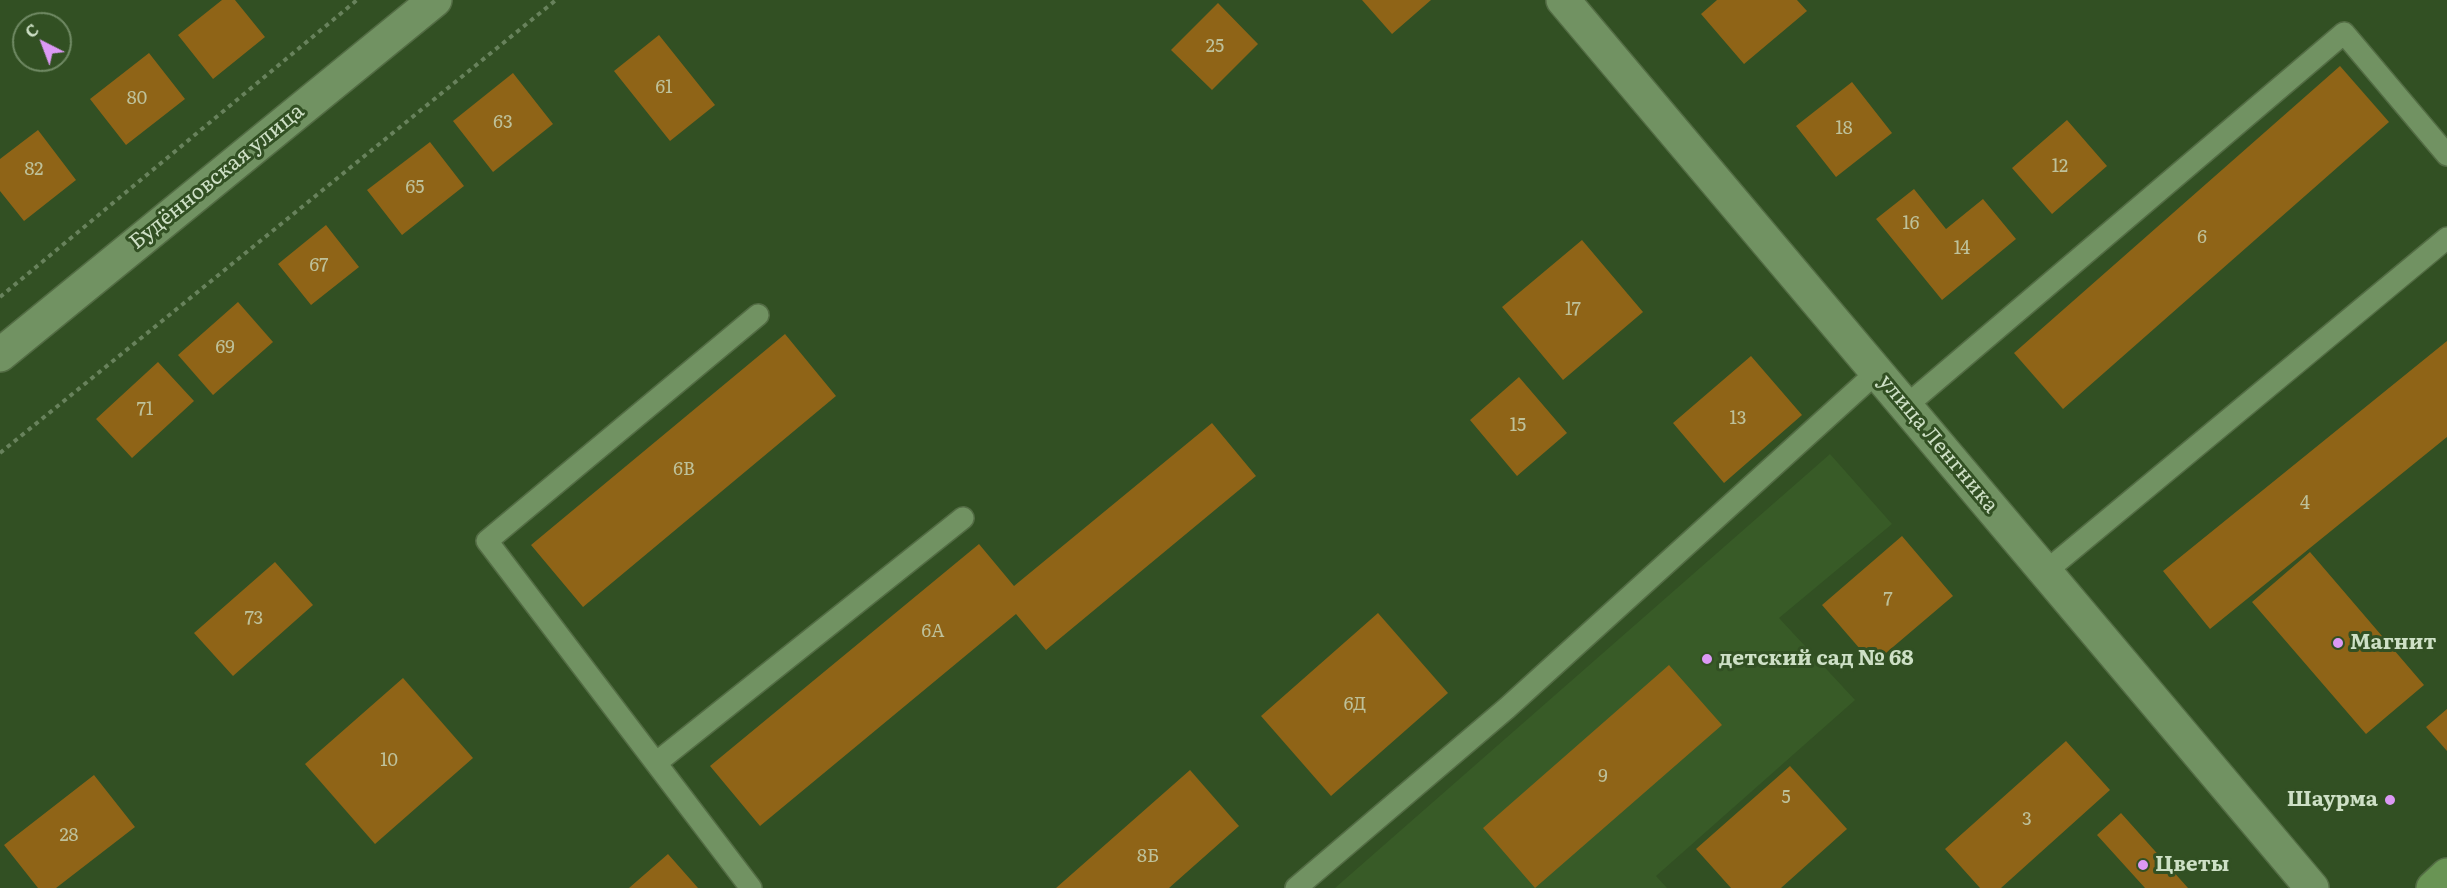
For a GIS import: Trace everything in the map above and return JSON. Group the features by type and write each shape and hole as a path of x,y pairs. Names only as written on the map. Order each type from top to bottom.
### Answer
{"main road":[{"path":"2433,888 2447,874"}],"street":[{"name":"Будённовская улица","path":"0,355 435,0"},
{"name":"улица Ленгника","path":"1563,0 2312,888"}],"lane":[{"path":"1906,406 2344,33 2447,155"},
{"path":"2045,572 2447,238"},
{"path":"751,888 487,542 758,315"},
{"path":"1296,888 1507,708 1877,372"},
{"path":"656,763 963,518"}],"path":[{"path":"0,297 357,0"},
{"path":"0,453 556,0"}],"shaded area":[{"name":"детский сад № 68","path":"1830,454 1892,524 1779,618 1855,700 1656,876 1667,888 1335,888"}],"building":[{"path":"222,0 235,0 265,37 213,79 178,35"},
{"path":"1362,0 1431,0 1392,34"},
{"path":"1717,0 1797,0 1807,11 1744,64 1701,14"},
{"path":"1218,3 1258,44 1212,90 1171,50"},
{"path":"659,35 715,105 670,141 614,71"},
{"path":"149,53 185,99 126,145 90,99"},
{"path":"2340,66 2389,122 2063,409 2014,353"},
{"path":"513,73 553,124 493,172 453,121"},
{"path":"1852,82 1892,133 1836,177 1796,126"},
{"path":"2067,120 2107,166 2052,214 2012,168"},
{"path":"38,130 76,180 24,221 0,191 0,159"},
{"path":"430,142 464,186 402,235 367,190"},
{"path":"1914,189 1946,229 1983,199 2016,239 1942,300 1876,219"},
{"path":"326,225 359,267 311,305 278,264"},
{"path":"1582,240 1643,312 1563,380 1502,307"},
{"path":"238,302 273,342 213,395 178,355"},
{"path":"785,334 836,396 583,607 531,545"},
{"path":"2447,341 2447,437 2210,629 2163,571"},
{"path":"1751,356 1802,415 1724,483 1673,423"},
{"path":"158,362 194,401 132,458 96,419"},
{"path":"1519,377 1567,433 1517,476 1470,420"},
{"path":"1212,423 1256,476 1046,650 1016,614 760,826 710,766 979,544 1014,586"},
{"path":"1902,536 1953,596 1873,664 1822,605"},
{"name":"Магнит","path":"2310,552 2424,685 2366,734 2252,602"},
{"path":"275,562 313,605 233,676 194,633"},
{"path":"1378,613 1448,693 1331,796 1261,716"},
{"path":"1669,665 1722,725 1535,888 1483,828"},
{"path":"403,678 473,758 375,844 305,764"},
{"path":"2447,709 2447,751 2426,727"},
{"path":"2066,741 2110,790 2001,888 1980,888 1945,849"},
{"path":"1790,766 1847,829 1781,888 1731,888 1696,849"},
{"path":"1190,770 1239,826 1169,888 1056,888"},
{"path":"94,775 135,827 56,888 38,888 4,845"},
{"path":"2121,813 2188,888 2145,888 2097,835"},
{"path":"668,854 698,888 629,888"}],"place":[{"name":"Магнит","path":"2338,643"},
{"name":"детский сад № 68","path":"1707,659"},
{"name":"Шаурма","path":"2390,800"},
{"name":"Цветы","path":"2143,865"}]}
